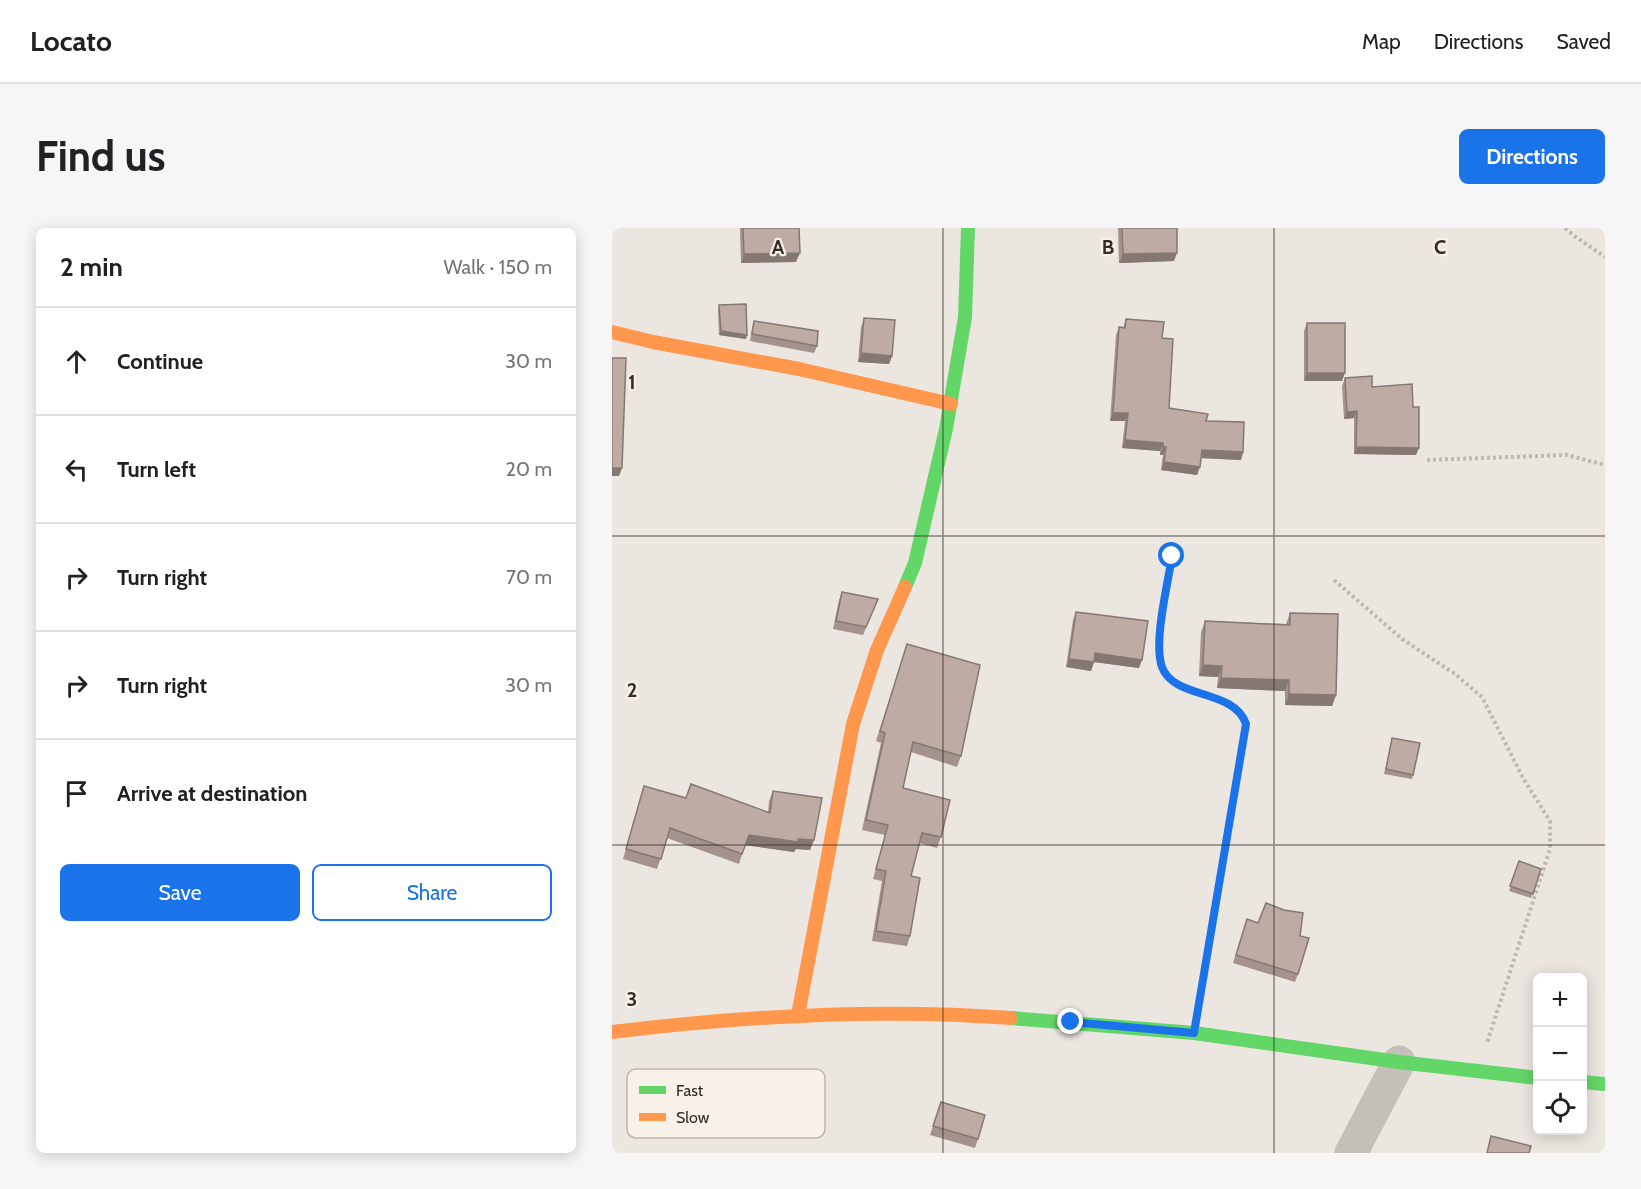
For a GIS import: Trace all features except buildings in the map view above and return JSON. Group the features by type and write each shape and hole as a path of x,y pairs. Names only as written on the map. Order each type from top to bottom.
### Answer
{"street":[{"path":"798,1015 853,724 877,650 915,563 931,499 951,404 965,317 968,228"},
{"path":"612,332 652,342 799,369 951,404"},
{"path":"612,1032 798,1015 956,1014 1194,1033 1399,1062 1533,1078"},
{"path":"1351,1153 1399,1062"},
{"path":"1587,1082 1605,1084"}],"path":[{"path":"1565,228 1605,257"},
{"path":"1427,460 1566,455 1605,465"},
{"path":"1172,556 1159,637 1162,666 1171,681 1232,705 1242,713 1246,724 1194,1033"},
{"path":"1334,580 1402,639 1455,674 1482,697 1522,778 1550,821 1550,849 1478,1072"}],"traffic: fast":[{"path":"905,587 915,563 946,429 965,317 968,228"},
{"path":"1011,1018 1194,1033 1399,1062 1533,1077"},
{"path":"1587,1082 1605,1084"}],"traffic: slow":[{"path":"612,332 653,342 799,369 951,404"},
{"path":"798,1015 853,724 877,650 905,587"},
{"path":"612,1032 811,1015 911,1014 1011,1018"}],"route":[{"path":"1071,1022 1194,1033 1246,724 1242,713 1232,705 1171,681 1162,666 1159,637 1172,556"}]}
